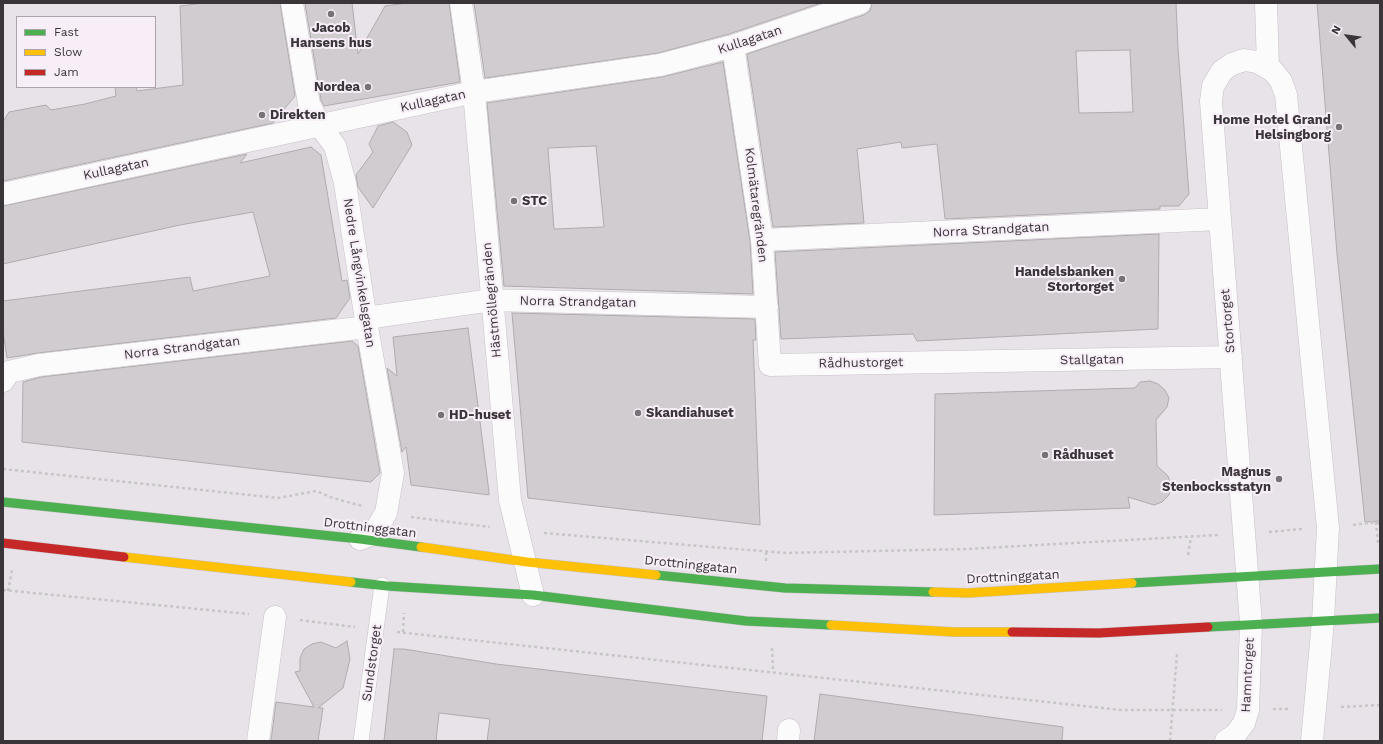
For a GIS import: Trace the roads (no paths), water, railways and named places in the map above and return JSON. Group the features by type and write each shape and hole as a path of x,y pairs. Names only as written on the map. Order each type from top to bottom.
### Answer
{"main road":[{"name":"Drottninggatan","path":"3,502 360,539 527,562 785,588 968,593 1380,569"},
{"path":"3,543 382,585 534,595 746,621 954,632 1099,633 1380,618"}],"street":[{"name":"Nedre Långvinkelsgatan","path":"292,3 309,104 320,126 335,146 345,183 366,322 393,473 386,513 377,528 370,535 360,539"},
{"name":"Hästmöllegränden","path":"461,3 474,92 510,500 516,530 527,562 534,595"},
{"name":"Kullagatan","path":"3,194 474,92 660,65 733,46 860,3"},
{"path":"1266,3 1268,67"},
{"name":"Kolmätaregränden","path":"733,46 762,240 770,366"},
{"name":"Stortorget","path":"1251,624 1211,92 1222,71 1232,64 1250,60 1268,67 1278,76 1286,94 1328,528 1323,621"},
{"name":"Norra Strandgatan","path":"762,240 1220,219"},
{"name":"Norra Strandgatan","path":"3,381 9,372 39,365 366,322 492,300 766,307"},
{"name":"Stallgatan","path":"953,362 1231,358"},
{"name":"Rådhustorget","path":"770,366 953,362"},
{"path":"258,741 275,617"},
{"path":"1312,741 1323,621"},
{"name":"Hamntorget","path":"1226,741 1234,735 1244,723 1248,710 1251,624"}],"lane":[{"name":"Sundstorget","path":"361,741 382,585"}],"place":[{"name":"Jacob Hansens hus","path":"331,14"},
{"name":"Nordea","path":"368,87"},
{"name":"Direkten","path":"262,115"},
{"name":"Home Hotel Grand Helsingborg","path":"1339,127"},
{"name":"STC","path":"514,201"},
{"name":"Handelsbanken Stortorget","path":"1122,279"},
{"name":"Skandiahuset","path":"638,413"},
{"name":"HD-huset","path":"441,415"},
{"name":"Rådhuset","path":"1045,455"},
{"name":"Magnus Stenbocksstatyn","path":"1279,479"}]}
